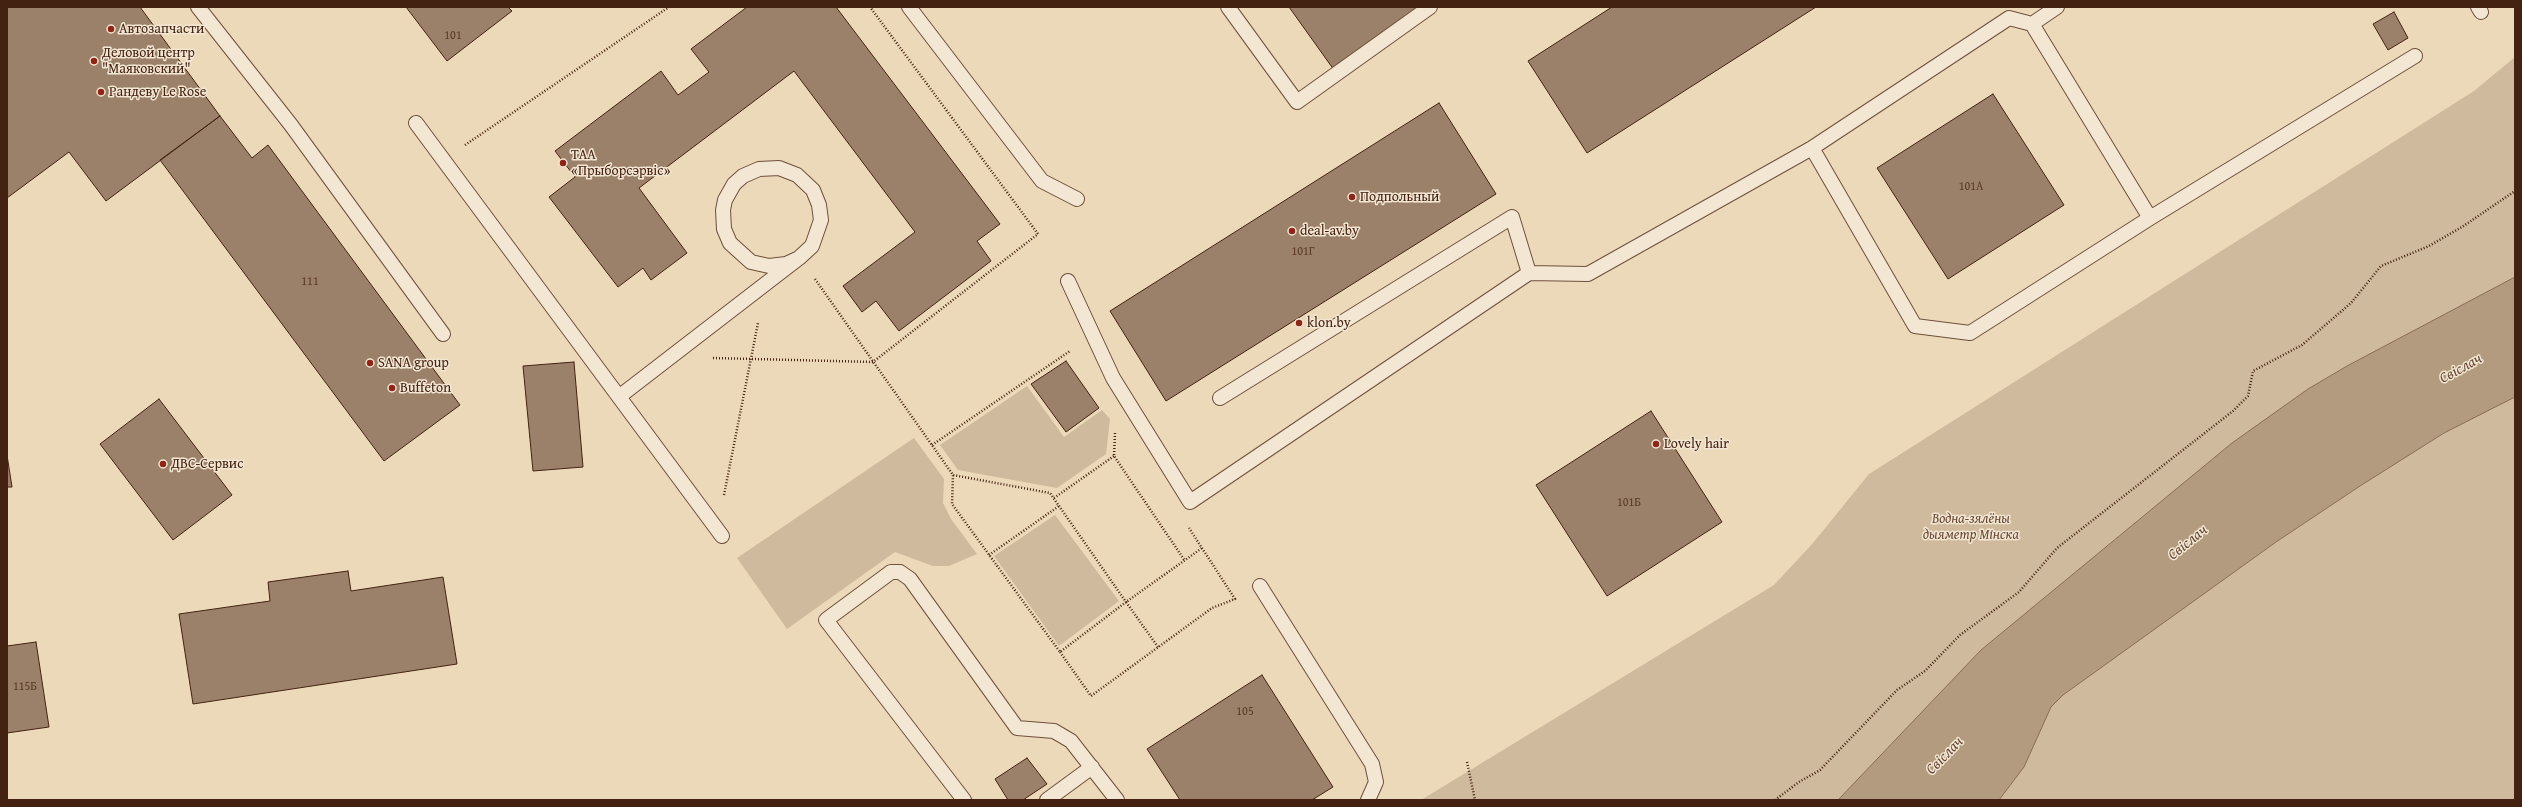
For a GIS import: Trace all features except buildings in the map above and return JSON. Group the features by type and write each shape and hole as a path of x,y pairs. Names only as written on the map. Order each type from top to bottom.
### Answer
{"lane":[{"path":"198,7 290,126 443,334"},
{"path":"909,7 1042,181 1077,199"},
{"path":"1228,7 1297,102 1430,7"},
{"path":"2032,24 2057,7"},
{"path":"1068,281 1113,378 1190,502 1529,273 1588,274 1812,148 2009,18 2032,24 2150,218"},
{"path":"1812,148 1916,326 1970,333 2150,218 2415,56"},
{"path":"416,123 620,396 720,533"},
{"path":"620,396 799,258 812,246 821,220 819,205 813,190 798,174 779,168 759,169 743,176 734,184 725,200 723,210 724,229 730,243 751,262 769,266 786,264 799,258"},
{"path":"1220,398 1512,217 1529,273"},
{"path":"964,800 826,620 891,572 900,572 910,579 1017,728 1054,732 1071,742 1092,767 1116,800"},
{"path":"1260,586 1372,764 1376,782 1368,800"},
{"path":"1047,800 1092,767"}],"path":[{"path":"443,160 669,7"},
{"path":"672,357 873,362 1038,234 870,7"},
{"path":"1775,800 1799,782 1820,770 1897,690 1925,671 1960,634 2019,592 2057,548 2232,411 2248,396 2253,371 2302,345 2352,303 2381,266 2429,246 2462,227 2515,192"},
{"path":"799,258 953,475 952,504 1091,696 1212,608 1235,599 1185,522"},
{"path":"720,533 766,283"},
{"path":"932,445 1070,350 1074,357"},
{"path":"1116,425 1114,456 1185,560"},
{"path":"1054,498 1114,456"},
{"path":"953,475 1050,493 1158,647"},
{"path":"989,555 1059,506"},
{"path":"1060,652 1126,602 1202,548"},
{"path":"1467,762 1475,800"}],"green space":[{"name":"Водна-зялёны дыяметр Мінска","path":"2515,57 2515,277 2347,366 2308,389 2232,443 1981,650 1838,800 1421,800 1774,585 1813,543 1869,474 2474,91"},
{"path":"1027,386 1064,437 1102,410 1110,419 1106,454 1057,488 958,470 940,445"},
{"path":"2515,397 2515,800 1999,800 2024,767 2051,707 2063,695 2276,542 2360,486 2444,433"},
{"path":"914,438 944,479 943,503 951,519 977,554 949,566 933,566 895,552 787,629 737,558"},
{"path":"1055,515 1119,601 1059,646 994,556"}],"water":[{"name":"Свіслач","path":"2515,277 2515,397 2444,433 2360,486 2276,542 2063,695 2051,707 2024,767 1999,800 1838,800 1981,650 2232,443 2308,389 2347,366"}],"place":[{"name":"Автозапчасти","path":"111,29"},
{"name":"Деловой центр \"Маяковский\"","path":"94,61"},
{"name":"Рандеву Le Rose","path":"101,92"},
{"name":"ТАА «Прыборсэрвіс»","path":"563,163"},
{"name":"Подпольный","path":"1352,197"},
{"name":"deal-av.by","path":"1292,231"},
{"name":"klon.by","path":"1299,323"},
{"name":"SANA group","path":"370,363"},
{"name":"Buffeton","path":"392,388"},
{"name":"Lovely hair","path":"1656,444"},
{"name":"ДВС-Сервис","path":"163,464"}]}
